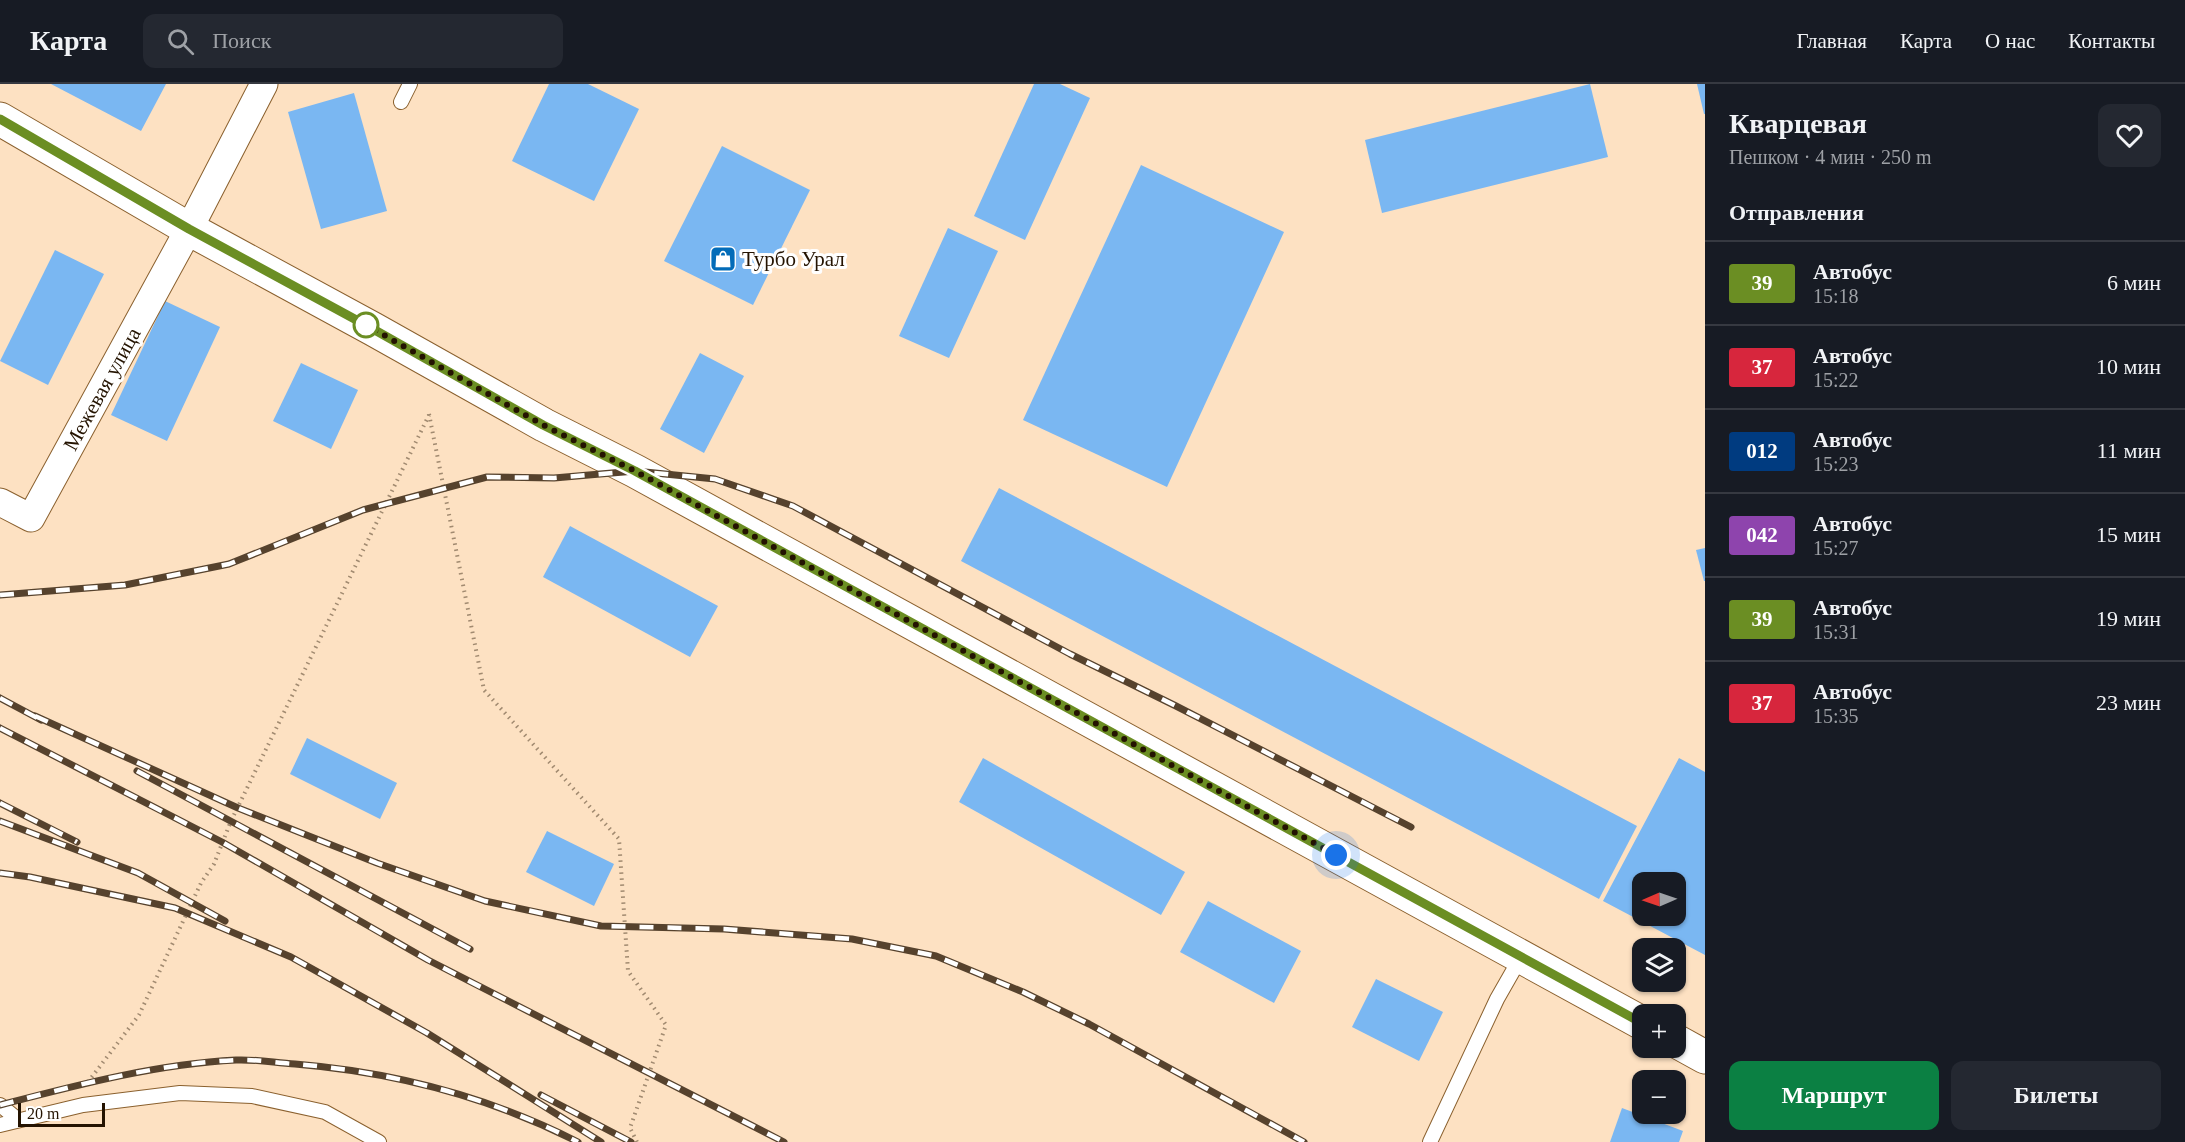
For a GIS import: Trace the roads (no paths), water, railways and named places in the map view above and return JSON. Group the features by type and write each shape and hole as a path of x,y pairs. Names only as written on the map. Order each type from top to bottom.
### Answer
{"main road":[{"path":"0,119 189,229 543,425 635,471 1632,1018"},
{"path":"1686,1047 1705,1057"}],"street":[{"path":"189,229 264,84"},
{"name":"Межевая улица","path":"0,502 31,518 189,229"}],"lane":[{"path":"401,102 410,84"},
{"path":"1430,1142 1497,999 1521,957"},
{"path":"0,1125 17,1119 83,1105 180,1093 252,1096 325,1112 379,1142"},
{"path":"0,1105 17,1119"}],"railway":[{"path":"0,595 125,585 229,564 363,510 487,477 554,478 635,471 715,479 793,506 1070,654 1411,827"},
{"path":"0,698 41,720"},
{"path":"35,716 238,808 377,863 485,901 601,926 724,929 852,939 936,956 1023,992 1089,1024 1304,1142"},
{"path":"0,728 222,842 428,960 784,1142"},
{"path":"137,771 470,949"},
{"path":"0,803 77,842"},
{"path":"0,821 138,873 225,921"},
{"path":"0,873 30,877 175,908 291,957 427,1033 601,1142"},
{"path":"0,1105 146,1071 206,1062 251,1060 368,1073 440,1089 510,1112 578,1142"},
{"path":"541,1095 631,1142"}],"place":[{"name":"Турбо Урал","path":"723,259"}]}
